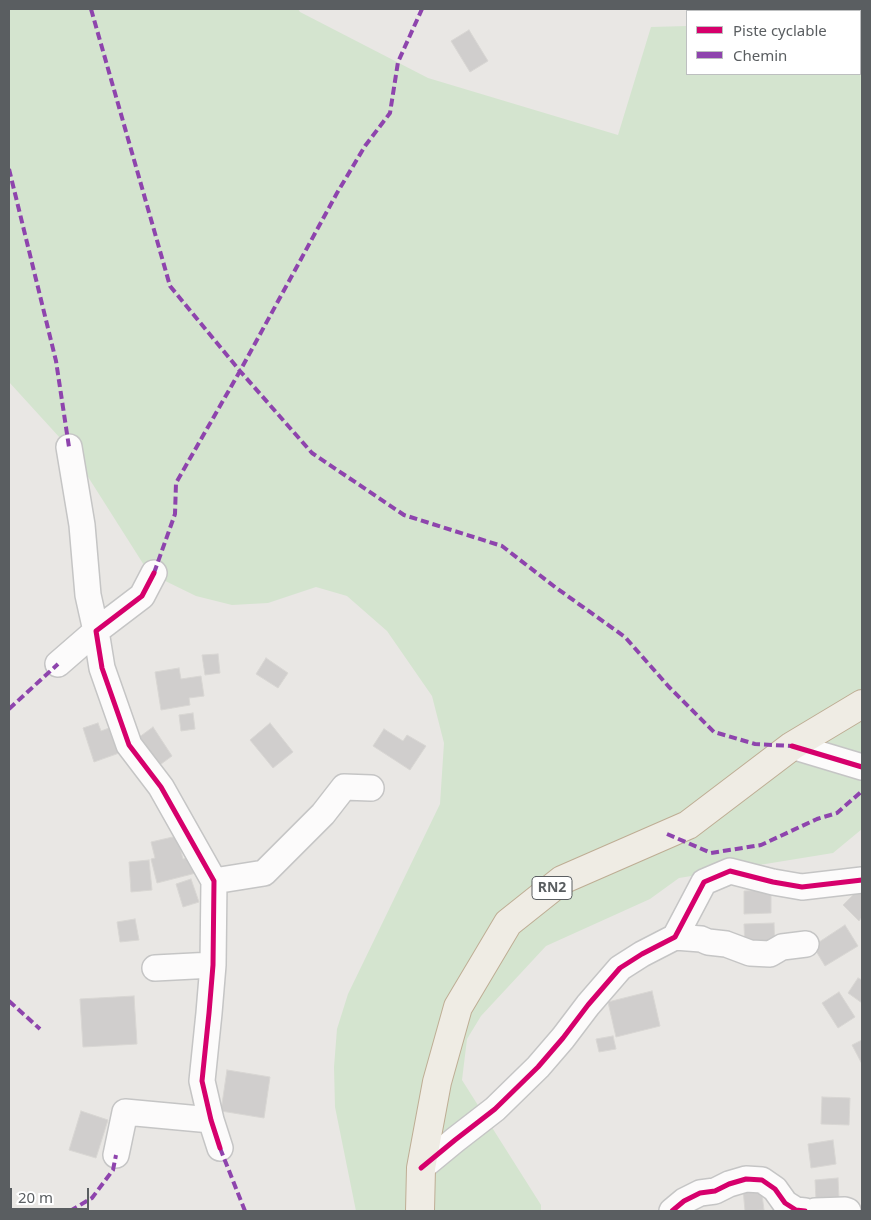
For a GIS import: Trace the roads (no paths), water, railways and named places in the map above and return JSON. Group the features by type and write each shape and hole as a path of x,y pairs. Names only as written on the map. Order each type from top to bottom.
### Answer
{"highway":[{"name":"RN2","path":"420,1211 421,1168 437,1082 458,1007 508,924 562,880 688,825 792,746 862,704"}],"street":[{"path":"70,447 82,525 88,595 102,668 129,745 161,787 214,881 213,965 202,1080 211,1120 220,1148"},
{"path":"58,664 96,631 142,596 154,573"},
{"path":"792,746 862,766"},
{"path":"214,881 264,873 323,814 344,787 371,788"},
{"path":"675,937 704,882 730,871 802,887 862,880"},
{"path":"421,1168 495,1109 538,1067 620,968 642,954 675,937 701,939 708,942 726,944 750,952 770,954 782,947 806,944"},
{"path":"155,968 213,965"},
{"path":"116,1155 126,1112 211,1120"},
{"path":"672,1211 684,1201 700,1193 715,1191 746,1179 762,1180 775,1189 785,1203 796,1210 805,1211"},
{"path":"815,1211 848,1211"}]}
